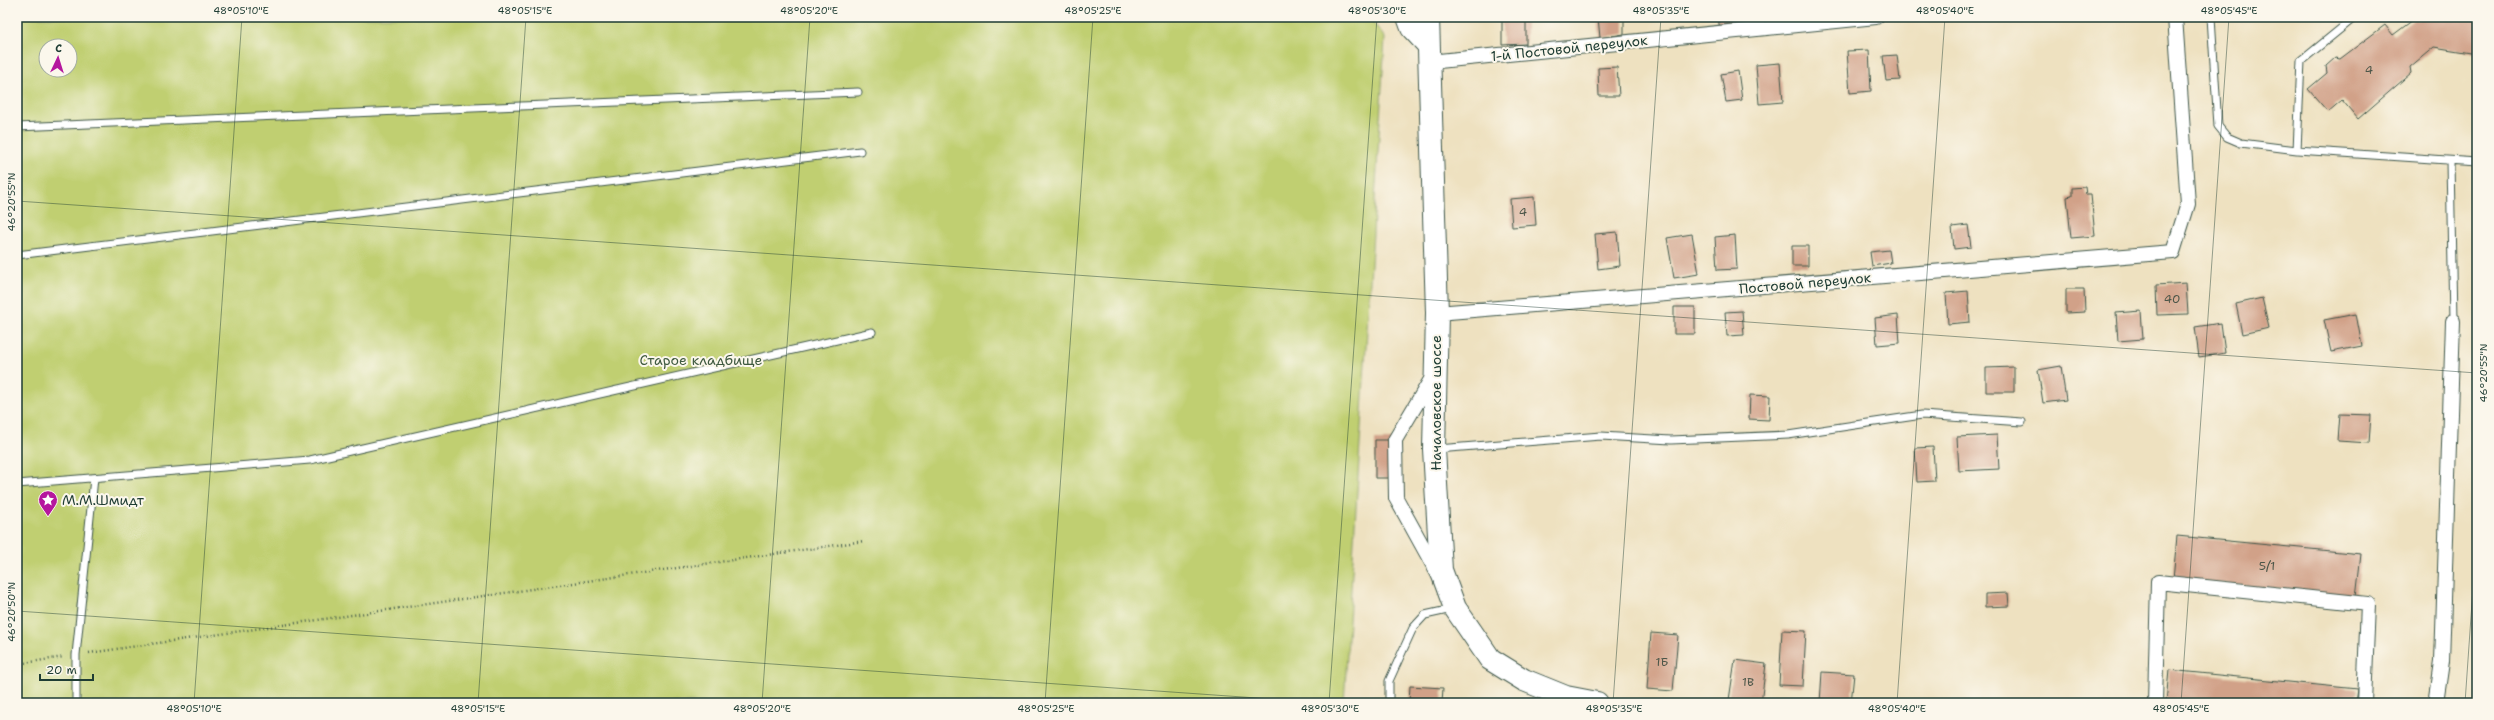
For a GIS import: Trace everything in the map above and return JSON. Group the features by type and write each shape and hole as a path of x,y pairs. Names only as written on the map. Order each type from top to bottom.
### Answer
{"main road":[{"path":"1408,17 1412,28 1428,54"},
{"path":"1421,17 1428,54"},
{"name":"Началовское шоссе","path":"1428,17 1437,313 1434,449 1440,570 1452,600 1468,630 1490,659 1524,680 1566,697 1597,703"}],"street":[{"name":"1-й Постовой переулок","path":"1428,54 1876,17"},
{"name":"Постовой переулок","path":"1437,313 2173,252 2188,204 2175,17"},
{"path":"2436,703 2442,662 2453,321"},
{"path":"1436,373 1395,440 1396,498 1452,600"},
{"path":"2155,703 2158,582 2368,604 2364,703"}],"lane":[{"path":"2211,17 2218,126 2227,137 2241,143 2297,150 2477,162"},
{"path":"2297,150 2301,61 2355,17"},
{"path":"17,127 858,92"},
{"path":"17,255 860,151"},
{"path":"2450,160 2453,321"},
{"path":"17,484 310,460 872,332"},
{"path":"1434,449 1601,436 1671,440 1788,435 1922,415 2022,422"},
{"path":"76,703 76,655 94,478"},
{"path":"1389,703 1389,681 1413,628 1425,615 1452,600"}],"path":[{"path":"17,664 864,541"}],"green space":[{"name":"Старое кладбище","path":"17,17 1369,17 1385,38 1344,703 17,703"}],"building":[{"path":"1502,17 1526,17 1526,44 1502,45"},
{"path":"1598,17 1624,17 1624,34 1600,38"},
{"path":"1718,17 1748,17 1749,24 1720,30"},
{"path":"2424,17 2477,17 2477,54 2434,47 2410,67 2411,73 2358,119 2342,100 2328,112 2308,89 2327,73 2326,66 2335,58 2340,59 2385,25 2393,35 2413,20 2419,21"},
{"path":"1869,50 1871,91 1850,93 1847,51"},
{"path":"1897,55 1900,80 1886,81 1883,56"},
{"path":"1780,63 1783,102 1759,104 1756,65"},
{"path":"1617,67 1619,96 1599,96 1598,68"},
{"path":"1738,71 1742,100 1726,102 1721,74"},
{"path":"2085,187 2086,195 2091,195 2095,236 2071,238 2067,197 2072,196 2072,188"},
{"path":"1534,197 1536,225 1512,227 1510,199"},
{"path":"1968,225 1971,247 1954,249 1952,227"},
{"path":"1617,232 1620,266 1598,269 1595,234"},
{"path":"1692,234 1699,274 1674,278 1667,238"},
{"path":"1735,235 1737,269 1717,270 1715,237"},
{"path":"1792,246 1808,246 1808,266 1792,266"},
{"path":"1889,250 1891,263 1872,266 1870,252"},
{"path":"2186,283 2188,314 2157,315 2156,285"},
{"path":"2066,289 2084,289 2085,312 2066,313"},
{"path":"1968,291 1970,322 1948,324 1946,293"},
{"path":"2262,298 2269,328 2242,334 2236,304"},
{"path":"1674,307 1695,307 1695,334 1674,334"},
{"path":"1742,311 1744,335 1727,336 1725,312"},
{"path":"2141,311 2143,339 2118,341 2116,313"},
{"path":"2356,314 2362,346 2331,352 2324,320"},
{"path":"1898,315 1900,343 1877,345 1875,318"},
{"path":"2221,323 2225,353 2199,357 2195,327"},
{"path":"2061,366 2066,400 2043,403 2038,370"},
{"path":"2014,367 2014,392 1986,392 1986,368"},
{"path":"1750,395 1770,396 1769,420 1749,419"},
{"path":"2340,414 2371,415 2369,443 2338,441"},
{"path":"1997,435 1999,469 1959,471 1957,437"},
{"path":"1375,440 1395,440 1395,478 1375,478"},
{"path":"1933,447 1935,481 1917,482 1915,448"},
{"path":"2177,536 2361,554 2356,597 2173,579"},
{"path":"2008,593 2009,606 1985,607 1985,594"},
{"path":"1782,630 1806,631 1803,686 1779,685"},
{"path":"1651,633 1678,635 1673,691 1647,689"},
{"path":"1735,660 1766,664 1761,703 1729,700"},
{"path":"2169,670 2357,689 2355,703 2166,703"},
{"path":"1822,672 1854,674 1851,703 1820,703"},
{"path":"1410,686 1443,688 1442,703 1409,703"}],"place":[{"name":"М.М.Шмидт","path":"48,517"}]}
